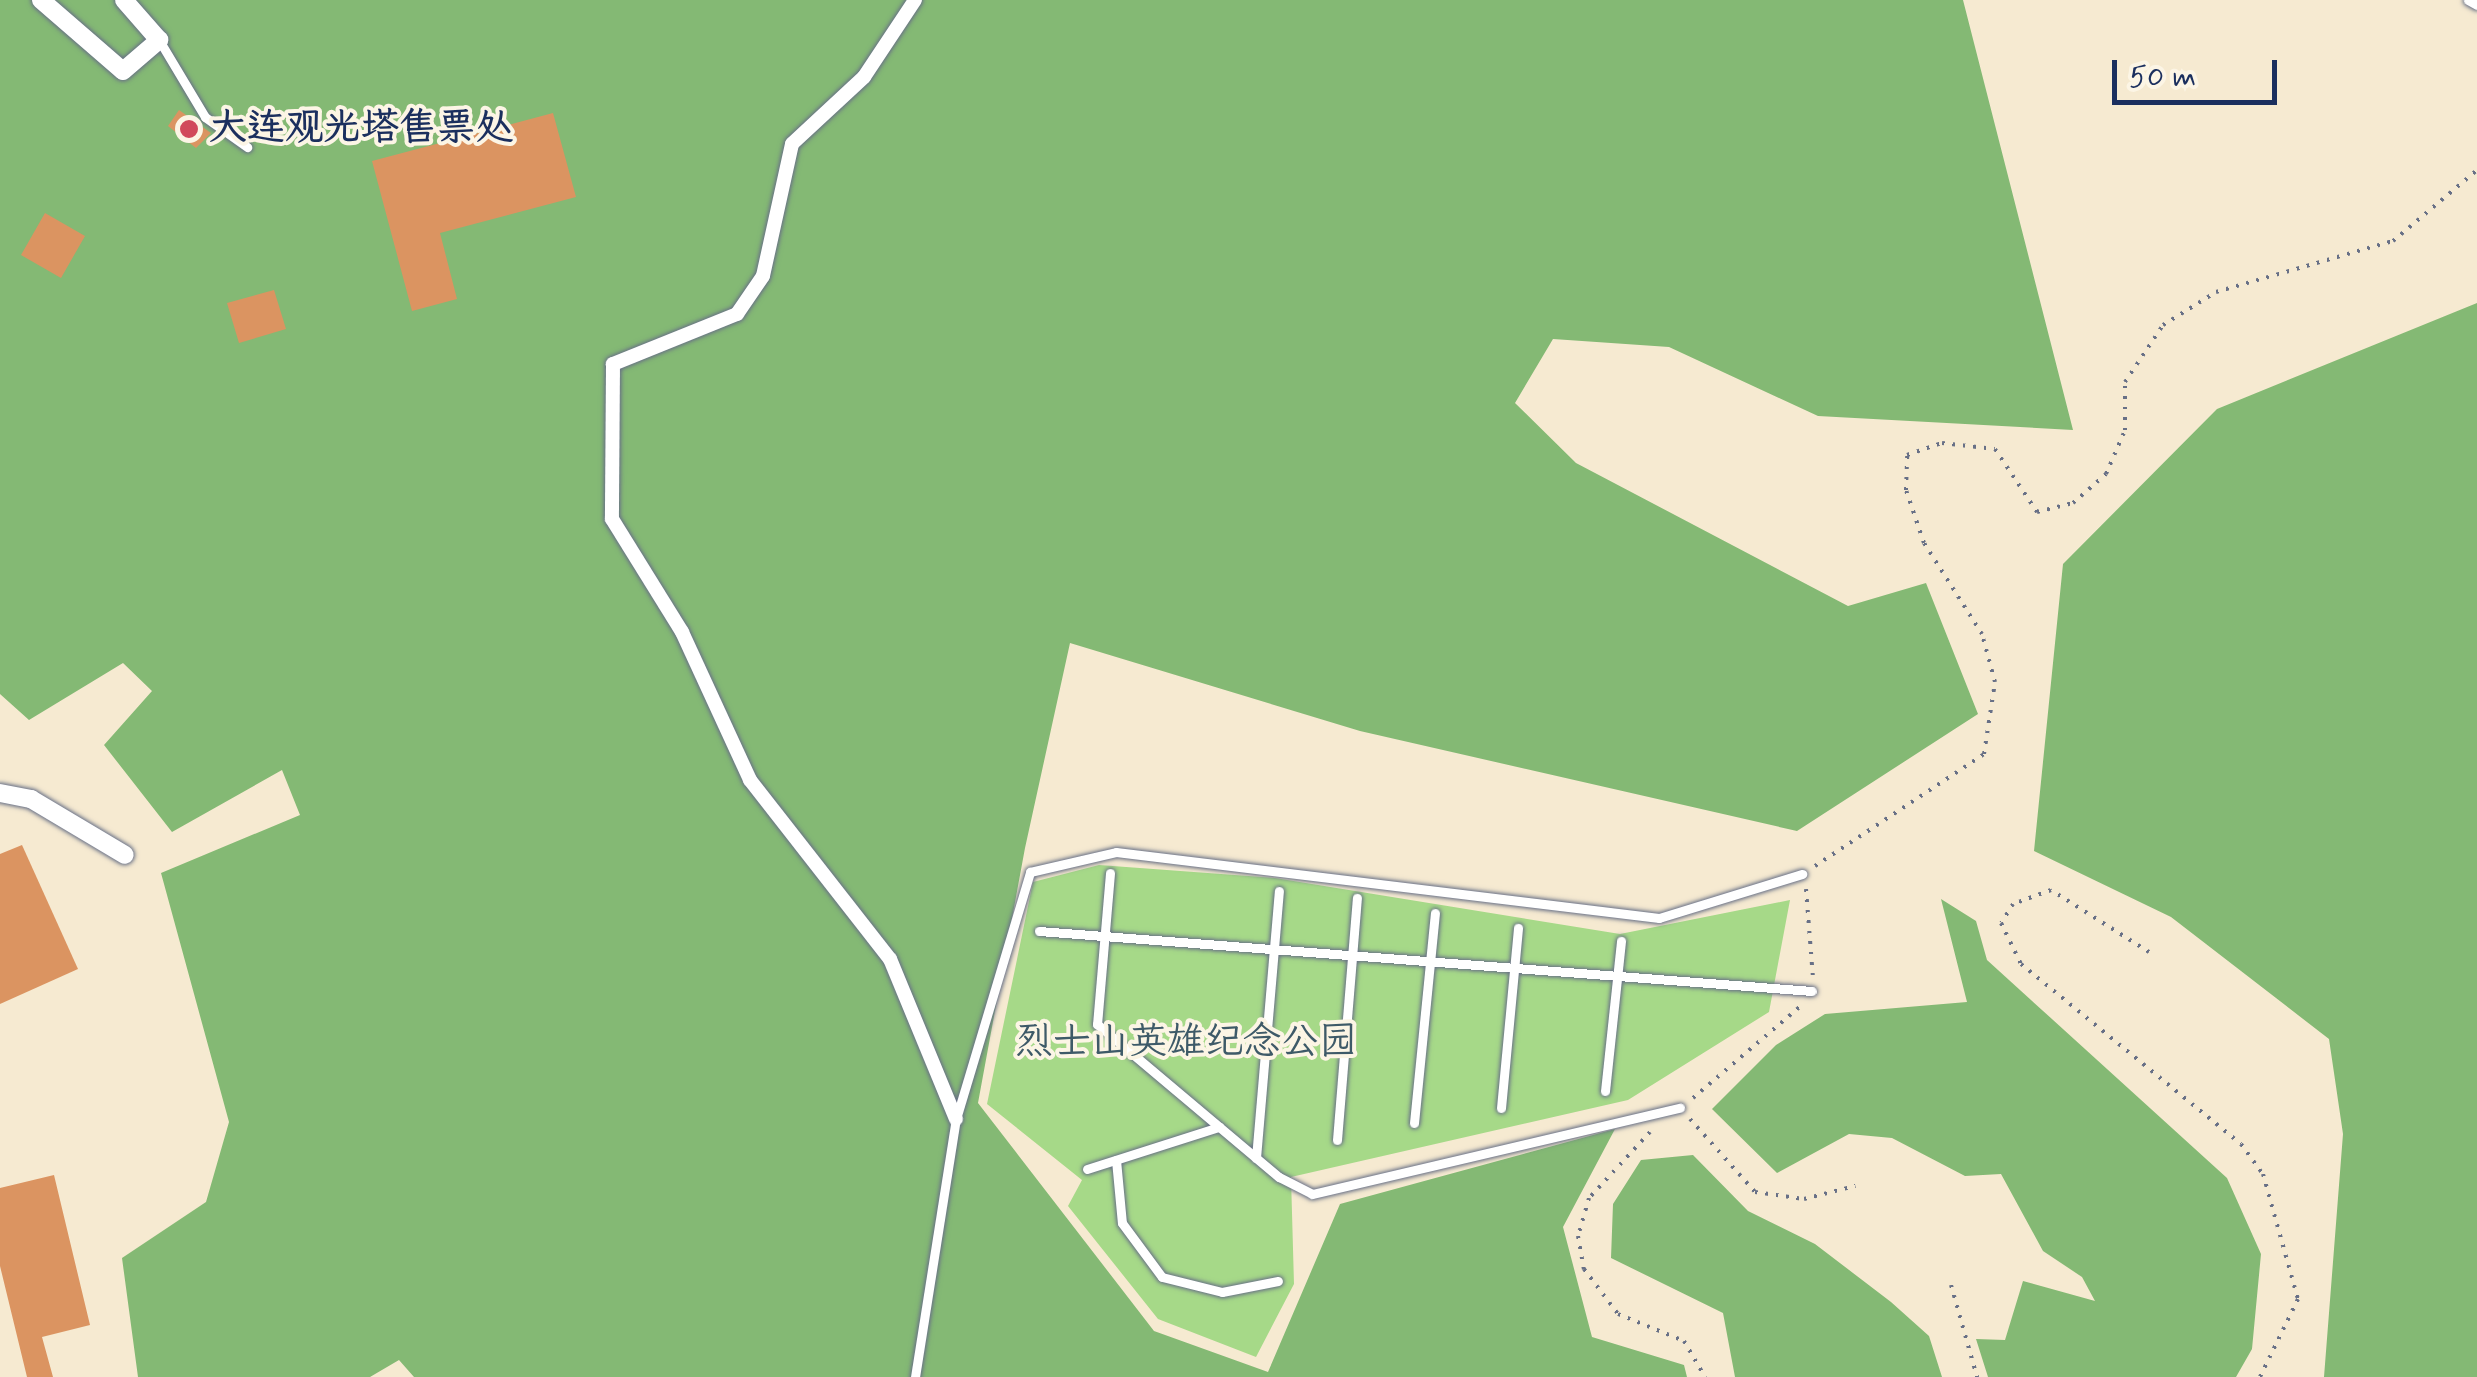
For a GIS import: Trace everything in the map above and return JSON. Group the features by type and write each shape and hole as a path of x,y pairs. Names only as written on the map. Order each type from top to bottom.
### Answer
{"street":[{"path":"41,0 123,72 159,40 124,0"},
{"path":"916,0 864,77 792,144 763,276 737,314 613,364 612,519 682,632 750,780 890,960 956,1119"},
{"path":"0,793 31,799 125,855"}],"lane":[{"path":"2468,0 2477,5"},
{"path":"159,40 205,117 247,147"},
{"path":"915,1377 956,1119 1030,872 1116,852 1659,918 1802,874"},
{"path":"1110,873 1096,1024 1256,1158 1312,1194 1680,1108"},
{"path":"1256,1158 1279,891"},
{"path":"1337,1140 1357,898"},
{"path":"1414,1123 1435,912"},
{"path":"1501,1108 1518,928"},
{"path":"1039,931 1812,991"},
{"path":"1605,1091 1621,941"},
{"path":"1087,1170 1219,1127"},
{"path":"1116,1160 1122,1223 1162,1277 1222,1292 1278,1282"}],"path":[{"path":"1705,1377 1684,1341 1599,1297 1578,1236 1589,1198 1621,1155 1791,1021 1812,991 1815,923 1802,874 1984,754 1995,682 1982,634 1924,543 1906,490 1907,455 1942,443 1995,449 2038,512 2073,504 2106,474 2126,430 2125,382 2163,325 2216,292 2394,242 2477,170"},
{"path":"2148,952 2051,890 2012,904 2001,923 2022,964 2241,1144 2263,1174 2298,1299 2260,1377"},
{"path":"1680,1108 1755,1192 1804,1199 1855,1186"},
{"path":"1951,1284 1977,1377"}],"green space":[{"path":"0,0 1963,0 2073,430 1818,416 1669,347 1553,339 1515,403 1576,463 1848,606 1926,583 1978,714 1797,831 1360,731 1070,643 1025,848 978,1103 1154,1331 1268,1372 1340,1204 1615,1129 1563,1227 1592,1337 1684,1365 1687,1377 414,1377 399,1360 370,1377 138,1377 122,1258 206,1202 229,1122 161,873 300,815 282,770 172,832 104,745 152,691 123,663 29,720 0,694"},
{"path":"2477,303 2477,1377 2324,1377 2343,1134 2329,1039 2171,917 2034,851 2063,564 2217,409"},
{"name":"烈士山英雄纪念公园","path":"1099,865 1275,878 1620,934 1790,900 1769,1012 1628,1100 1291,1177 1294,1284 1256,1357 1158,1319 1068,1206 1082,1180 987,1104 1033,882"},
{"path":"1941,899 1976,921 1987,960 2227,1178 2261,1254 2252,1349 2236,1377 1988,1377 1976,1339 2005,1340 2023,1281 2095,1301 2082,1277 2043,1251 2001,1174 1965,1176 1892,1138 1849,1134 1777,1173 1712,1109 1776,1045 1825,1014 1967,1002"},
{"path":"1693,1155 1748,1211 1815,1244 1891,1302 1929,1336 1942,1377 1735,1377 1723,1313 1611,1258 1613,1204 1641,1160"}],"building":[{"name":"大连观光塔售票处","path":"179,110 211,133 196,148 168,126"},
{"path":"553,113 576,197 440,233 457,299 412,311 372,161"},
{"path":"45,213 85,236 61,278 21,255"},
{"path":"274,290 286,329 239,343 227,303"},
{"path":"22,845 78,969 0,1004 0,854"},
{"path":"54,1175 90,1325 42,1337 53,1377 27,1377 0,1266 0,1188"}],"place":[{"name":"大连观光塔售票处","path":"189,129"}]}
